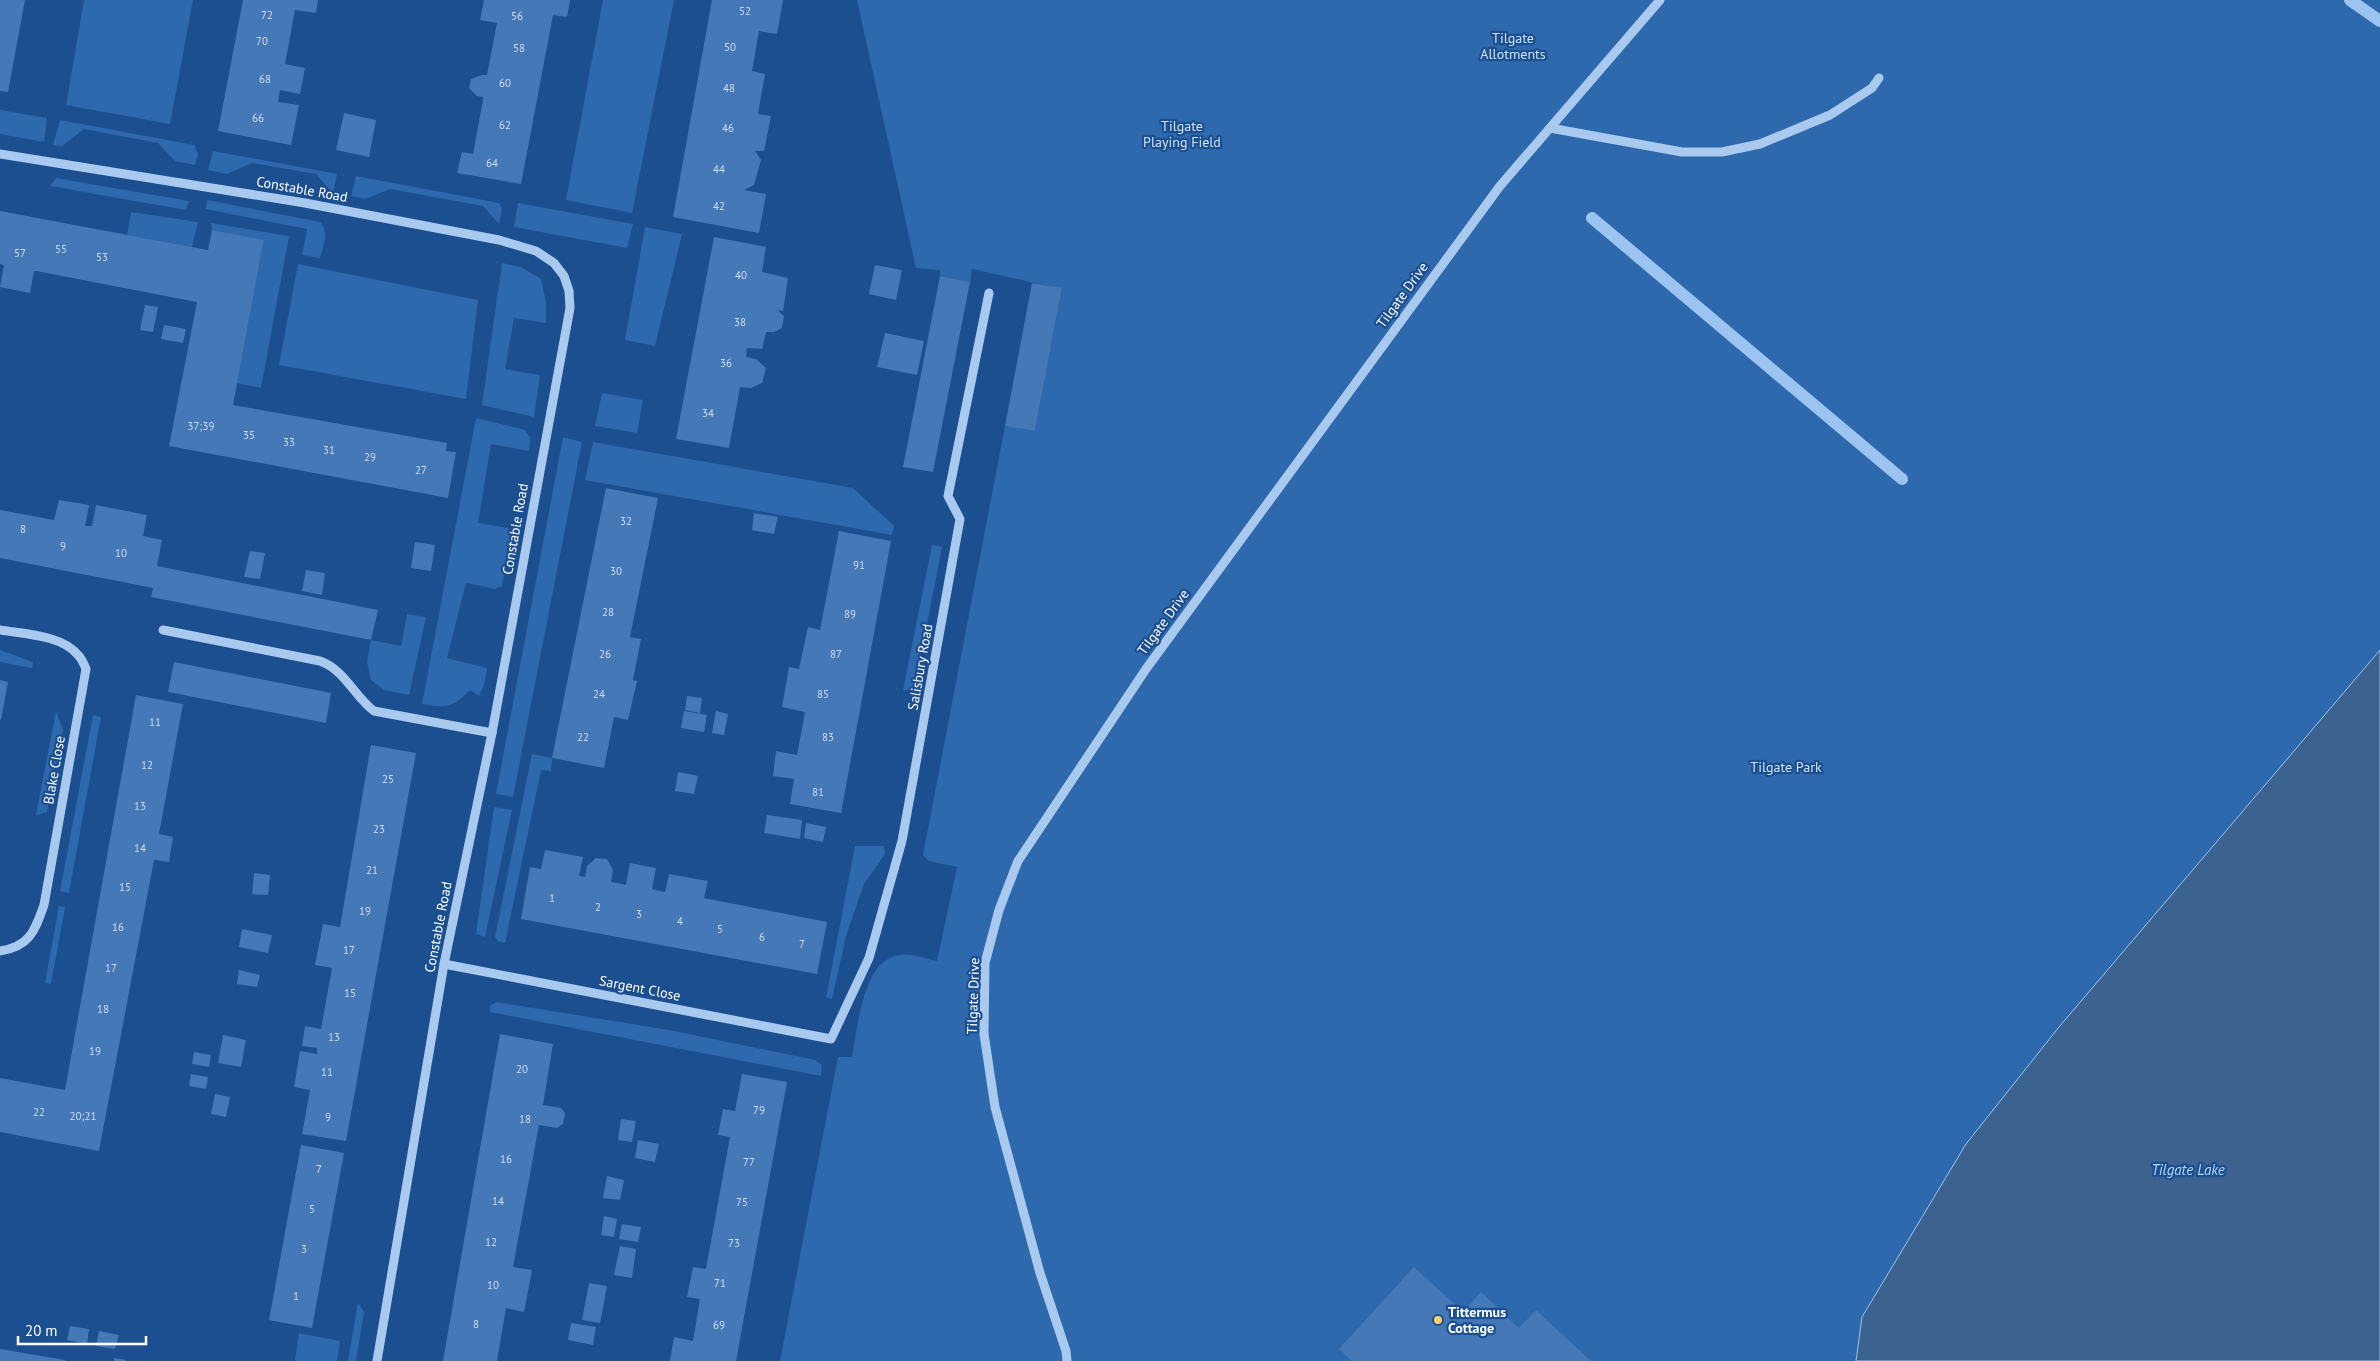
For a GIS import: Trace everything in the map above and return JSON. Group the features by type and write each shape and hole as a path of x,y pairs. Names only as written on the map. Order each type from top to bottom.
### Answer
{"street":[{"name":"Tilgate Drive","path":"1067,1361 1066,1351 1040,1273 996,1107 984,1034 985,963 999,910 1018,861 1146,669 1500,186 1660,0"},
{"path":"1550,128 1682,152 1722,152 1760,144 1830,115 1872,88 1879,78"},
{"name":"Constable Road","path":"0,154 305,203 498,240 536,251 554,263 564,276 569,291 570,308 492,733 444,964 377,1361"},
{"name":"Salisbury Road","path":"831,1039 869,958 902,842 960,519 948,496 989,293"},
{"name":"Blake Close","path":"0,630 50,640 68,646 78,655 86,669 44,905 36,928 26,941 13,949 0,951"},
{"path":"163,630 320,661 332,666 364,703 374,711 492,733"},
{"name":"Sargent Close","path":"444,964 831,1039"}],"green space":[{"path":"84,0 193,0 170,124 66,105"},
{"path":"603,0 674,0 632,213 566,200"},
{"name":"Tilgate Park","path":"857,0 2380,0 2380,1361 780,1361 838,1057 852,1057 864,997 869,982 877,969 887,960 899,955 914,955 937,961 957,867 929,861 923,855 1005,426 1035,431 1062,289 972,269 970,282 940,276 940,270 916,268"},
{"path":"0,110 47,118 44,142 0,134"},
{"path":"60,120 194,145 198,154 195,165 175,161 158,143 84,129 62,146 53,145"},
{"path":"213,151 337,174 333,194 316,174 252,163 227,174 208,170"},
{"path":"356,176 499,203 502,208 499,224 483,206 390,189 365,199 351,196"},
{"path":"56,178 189,201 186,210 50,186"},
{"path":"207,200 320,222 325,230 325,235 320,258 302,255 307,229 206,209"},
{"path":"518,203 633,224 627,248 514,227"},
{"path":"131,212 198,222 192,247 127,235"},
{"path":"211,223 289,236 261,388 237,383 264,241 212,230"},
{"path":"645,227 682,234 655,346 625,340"},
{"path":"502,263 521,267 541,279 546,302 546,323 514,318 505,369 540,375 534,417 482,405"},
{"path":"298,264 478,300 466,399 279,365"},
{"path":"602,393 643,400 637,433 595,426"},
{"path":"476,418 525,430 530,438 529,451 491,444 478,523 508,528 511,533 502,586 495,589 466,583 447,658 487,668 484,685 479,696 470,690 459,700 449,705 422,704"},
{"path":"563,437 582,442 513,797 496,794"},
{"path":"593,442 853,488 894,526 892,535 585,480"},
{"path":"932,545 942,547 914,690 903,690"},
{"path":"407,614 426,617 409,695 384,690 371,680 367,662 371,640 401,646"},
{"path":"0,650 33,662 32,668 0,662"},
{"path":"56,711 63,730 47,812 36,815"},
{"path":"93,715 101,717 69,893 60,891"},
{"path":"532,754 552,758 551,771 541,770 505,943 498,941 495,937"},
{"path":"494,807 512,810 485,937 476,934"},
{"path":"855,846 884,846 885,854 864,884 846,936 832,999 826,998"},
{"path":"59,906 65,907 51,984 45,983"},
{"path":"496,1002 669,1030 815,1060 822,1065 821,1076 490,1012 490,1006"},
{"path":"358,1303 364,1312 356,1361 348,1361"},
{"path":"299,1333 340,1341 337,1361 295,1361"}],"water":[{"name":"Tilgate Lake","path":"2380,650 2380,1361 1856,1361 1862,1317 1966,1144 2059,1027"}],"building":[{"path":"0,0 25,0 8,92 0,91"},
{"path":"243,0 318,0 316,13 295,10 285,64 305,68 300,94 280,90 278,102 299,105 291,145 218,131"},
{"path":"484,0 570,0 567,17 553,15 521,184 457,173 462,152 473,154 483,100 483,97 477,96 469,88 471,79 487,75 497,23 480,20"},
{"path":"712,0 783,0 777,34 759,31 752,71 765,74 758,114 771,116 764,151 755,151 761,160 754,185 744,190 766,194 759,233 673,217"},
{"path":"344,113 376,120 369,157 336,150"},
{"path":"0,211 208,250 212,230 264,240 233,405 447,443 446,451 456,452 448,498 169,446 197,302 36,271 34,271 30,293 0,287 4,265 0,264"},
{"path":"714,237 766,247 762,272 788,278 783,311 777,310 784,316 782,328 774,332 766,332 762,349 747,348 746,357 756,359 766,368 762,383 751,388 740,387 729,448 676,439"},
{"path":"875,265 902,270 896,300 869,294"},
{"path":"940,276 970,282 933,472 903,467"},
{"path":"1032,283 1062,288 1035,431 1005,426"},
{"path":"145,305 158,307 153,332 140,330"},
{"path":"164,325 186,329 183,343 161,339"},
{"path":"885,333 924,341 917,375 877,367"},
{"path":"606,488 658,498 630,637 641,639 633,680 637,681 628,720 614,717 604,768 552,758"},
{"path":"59,500 89,505 85,526 92,526 96,505 147,515 143,536 162,540 157,566 378,610 371,640 151,597 153,588 0,558 0,510 54,520"},
{"path":"754,513 778,517 774,534 752,530"},
{"path":"839,531 891,541 841,813 790,804 794,779 773,776 776,751 797,755 805,712 782,707 789,667 799,669 808,627 820,630"},
{"path":"415,542 435,545 431,571 411,568"},
{"path":"250,551 265,553 260,579 244,577"},
{"path":"306,570 325,573 322,595 302,591"},
{"path":"174,662 331,693 326,723 168,692"},
{"path":"0,680 8,682 1,720 0,719"},
{"path":"136,695 183,704 159,834 173,837 169,862 154,860 99,1151 0,1132 0,1078 65,1090"},
{"path":"687,696 702,698 700,713 685,710"},
{"path":"684,711 707,715 704,732 681,728"},
{"path":"716,711 728,714 724,735 712,733"},
{"path":"371,745 416,753 346,1141 302,1134 310,1090 294,1087 300,1051 317,1054 317,1048 302,1046 305,1026 321,1029 332,968 315,965 323,924 340,927"},
{"path":"678,772 698,776 694,794 675,791"},
{"path":"767,815 802,820 800,839 764,833"},
{"path":"806,823 826,827 823,842 804,838"},
{"path":"545,850 583,857 579,876 585,877 587,866 596,858 607,859 613,870 611,882 626,885 630,863 656,868 652,889 665,892 669,874 708,881 704,898 827,922 817,974 521,919 530,867 541,869"},
{"path":"254,873 270,875 268,895 252,894"},
{"path":"242,929 272,935 268,953 239,947"},
{"path":"239,970 260,975 257,987 237,984"},
{"path":"500,1034 553,1044 543,1105 561,1108 565,1113 563,1124 557,1128 539,1125 513,1267 532,1270 524,1312 506,1308 497,1361 443,1361"},
{"path":"223,1035 246,1040 241,1067 218,1063"},
{"path":"194,1052 211,1055 209,1067 192,1064"},
{"path":"191,1074 208,1077 206,1089 189,1086"},
{"path":"742,1074 787,1082 736,1361 670,1361 674,1337 693,1341 700,1299 687,1297 693,1267 706,1269 730,1137 718,1135 723,1109 735,1111"},
{"path":"215,1094 230,1097 226,1117 211,1114"},
{"path":"621,1119 636,1121 632,1142 618,1140"},
{"path":"638,1140 659,1144 655,1162 635,1158"},
{"path":"301,1145 344,1153 312,1328 269,1320"},
{"path":"607,1176 624,1180 620,1200 603,1198"},
{"path":"604,1216 617,1219 614,1237 601,1235"},
{"path":"622,1224 641,1227 638,1242 619,1239"},
{"path":"620,1246 636,1249 632,1278 614,1275"},
{"name":"Tittermus Cottage","path":"1414,1267 1463,1312 1481,1292 1519,1328 1536,1310 1591,1361 1352,1361 1339,1349"},
{"path":"589,1283 607,1286 600,1323 582,1320"},
{"path":"571,1323 596,1327 593,1345 568,1340"},
{"path":"70,1326 89,1329 87,1344 67,1340"},
{"path":"99,1331 119,1335 115,1349 96,1346"},
{"path":"0,1349 65,1360 65,1361 0,1361"},
{"path":"114,1358 126,1360 114,1361"}],"waterway":[{"path":"2350,0 2380,21"},
{"path":"1592,218 1902,479"}],"place":[{"name":"Tittermus Cottage","path":"1438,1320"}],"park label":[{"name":"Tilgate Allotments","path":"1513,46"},
{"name":"Tilgate Playing Field","path":"1182,134"}]}
